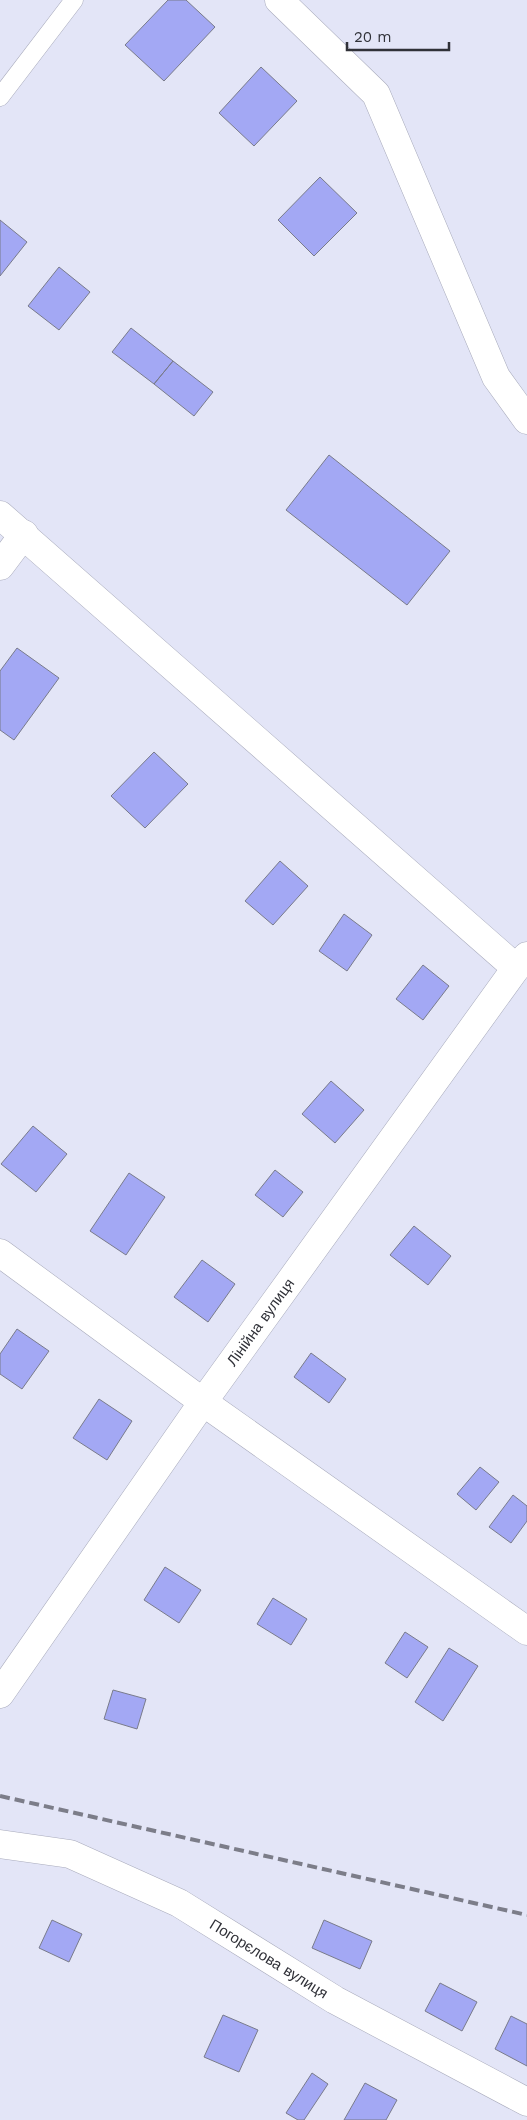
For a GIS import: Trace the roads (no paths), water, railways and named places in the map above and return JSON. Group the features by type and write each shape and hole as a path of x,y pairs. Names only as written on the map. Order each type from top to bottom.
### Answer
{"street":[{"path":"279,0 376,94 496,377 527,420"},
{"path":"0,515 522,962"},
{"path":"0,566 24,534"},
{"name":"Лінійна вулиця","path":"0,1694 203,1402 522,962"},
{"path":"0,1253 203,1402 527,1631"},
{"name":"Погорєлова вулиця","path":"0,1844 70,1854 179,1903 335,2000 527,2102"}],"lane":[{"path":"0,96 74,0"}],"railway":[{"path":"0,1796 527,1915"}]}
